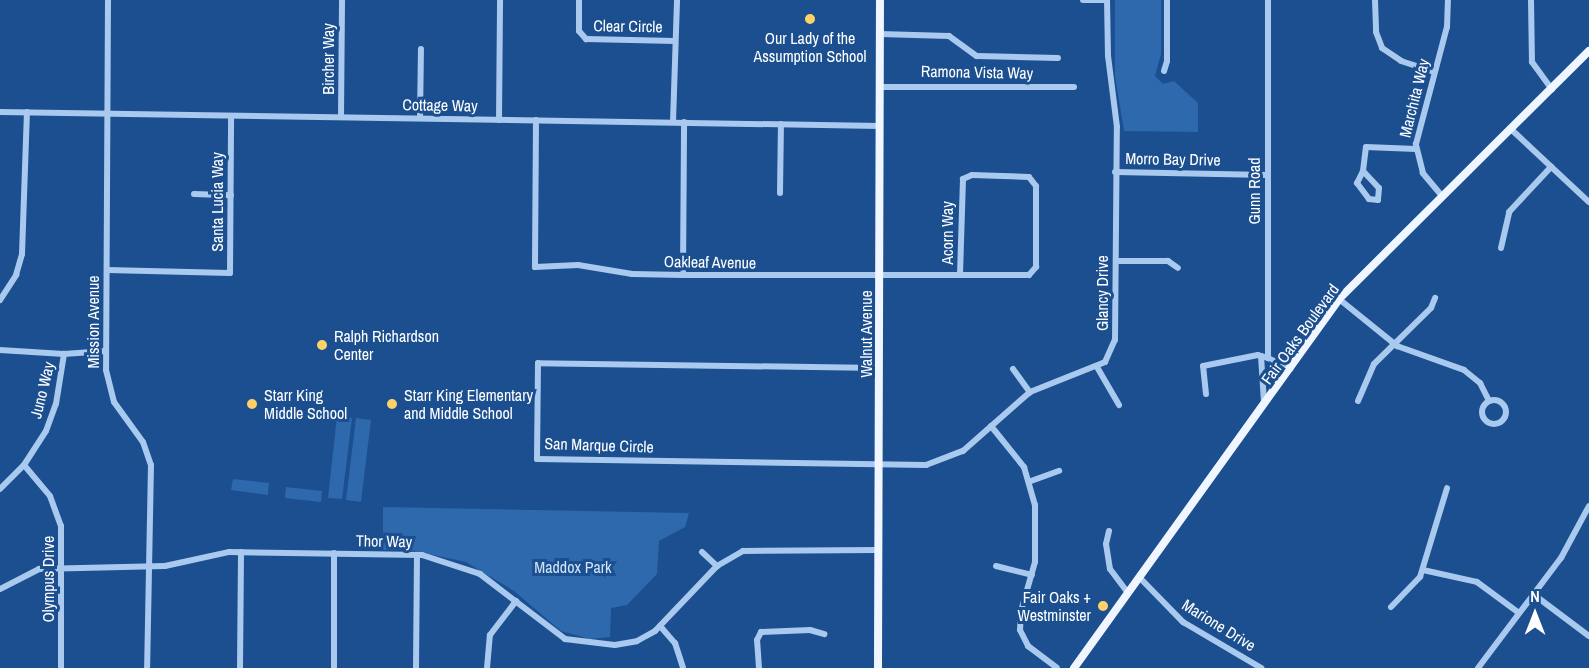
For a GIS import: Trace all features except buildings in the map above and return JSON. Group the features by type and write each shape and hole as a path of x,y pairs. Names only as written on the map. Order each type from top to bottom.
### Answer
{"main road":[{"name":"Walnut Avenue","path":"878,668 880,0"},
{"name":"Fair Oaks Boulevard","path":"1074,668 1291,369 1339,299 1442,196 1553,91 1589,51"}],"street":[{"name":"Mission Avenue","path":"108,0 106,351 110,392 143,442 151,465 147,567 147,668"},
{"name":"Bircher Way","path":"341,117 342,0"},
{"path":"499,120 500,0"},
{"name":"Clear Circle","path":"579,0 579,31 586,39 675,41"},
{"path":"674,122 676,0"},
{"path":"1083,0 1107,0"},
{"name":"Glancy Drive","path":"1097,367 1108,358 1115,340 1117,127 1108,56 1107,0"},
{"path":"1164,71 1167,61 1167,0"},
{"name":"Gunn Road","path":"1264,405 1268,0"},
{"path":"1375,0 1376,32 1382,48 1401,61 1434,72"},
{"name":"Marchita Way","path":"1442,196 1423,172 1416,149 1447,27 1448,0"},
{"path":"1531,0 1531,57 1539,76 1553,91"},
{"path":"880,34 949,36 977,56 1058,58"},
{"path":"420,118 421,49"},
{"name":"Ramona Vista Way","path":"880,87 1074,87"},
{"name":"Cottage Way","path":"0,112 880,126"},
{"path":"0,300 15,275 24,245 27,112"},
{"name":"Santa Lucia Way","path":"106,270 230,273 231,116"},
{"name":"Oakleaf Avenue","path":"536,120 534,267 586,266 632,274 683,275 879,276 1032,273"},
{"path":"683,275 684,122"},
{"path":"780,193 781,124"},
{"path":"1513,130 1589,202"},
{"path":"1363,171 1379,188 1378,200 1369,199 1357,183 1363,171 1366,147 1416,149"},
{"path":"1501,248 1509,212 1551,167"},
{"name":"Morro Bay Drive","path":"1115,172 1267,175"},
{"name":"Acorn Way","path":"960,275 960,187 963,179 972,175 1024,175 1034,182 1036,267 1032,273"},
{"path":"194,194 231,195"},
{"path":"1116,261 1168,261 1178,268"},
{"path":"1358,401 1369,372 1431,308 1435,298"},
{"path":"1339,299 1394,344 1464,370 1480,383 1489,401"},
{"path":"0,350 64,354 106,351"},
{"name":"Juno Way","path":"0,489 24,465 52,415 64,354"},
{"path":"1206,394 1203,366 1264,357 1291,369"},
{"name":"San Marque Circle","path":"879,368 538,363 537,459 879,466"},
{"path":"879,466 940,462 963,451 1029,392 1057,378 1097,367 1119,405"},
{"path":"1013,369 1029,392"},
{"path":"991,426 1019,458 1030,482 1037,519 1032,575 1021,611 1020,630 1028,646 1057,668"},
{"name":"Olympus Drive","path":"24,465 45,487 55,506 63,536 62,668"},
{"path":"1030,482 1059,471"},
{"path":"1391,607 1411,589 1423,570 1447,488"},
{"path":"1480,667 1573,539 1589,506"},
{"path":"1109,531 1106,554 1110,569 1128,593"},
{"name":"Thor Way","path":"0,589 30,572 62,567 147,567 241,552 417,555 470,569 516,601 550,630 582,644 632,643 660,626 717,566 733,554 753,549 879,550"},
{"path":"240,668 241,552"},
{"path":"702,552 717,566"},
{"path":"334,553 334,668"},
{"path":"416,668 417,555"},
{"path":"996,566 1032,575"},
{"path":"1423,570 1477,582 1519,613"},
{"name":"Marione Drive","path":"1140,578 1183,622 1261,668"},
{"path":"1533,594 1589,636"},
{"path":"487,668 490,635 516,601"},
{"path":"660,626 675,644 683,668"},
{"path":"759,668 757,640 761,632 810,630 824,634"}],"green space":[{"path":"1115,0 1161,0 1161,54 1155,76 1163,84 1174,81 1198,103 1198,132 1124,131 1115,76"},
{"path":"337,416 352,418 342,499 328,498"},
{"path":"356,418 371,420 361,502 346,500"},
{"path":"233,479 269,483 268,495 231,490"},
{"path":"286,487 322,491 321,502 285,498"},
{"name":"Maddox Park","path":"383,507 689,513 685,527 659,541 657,574 627,605 611,608 610,637 590,639 561,631 514,591 466,562 410,550 383,550"}],"place":[{"name":"Our Lady of the Assumption School","path":"810,19"},
{"name":"Ralph Richardson Center","path":"322,345"},
{"name":"Starr King Middle School","path":"252,404"},
{"name":"Starr King Elementary and Middle School","path":"392,404"},
{"name":"Fair Oaks + Westminster","path":"1103,606"}]}
